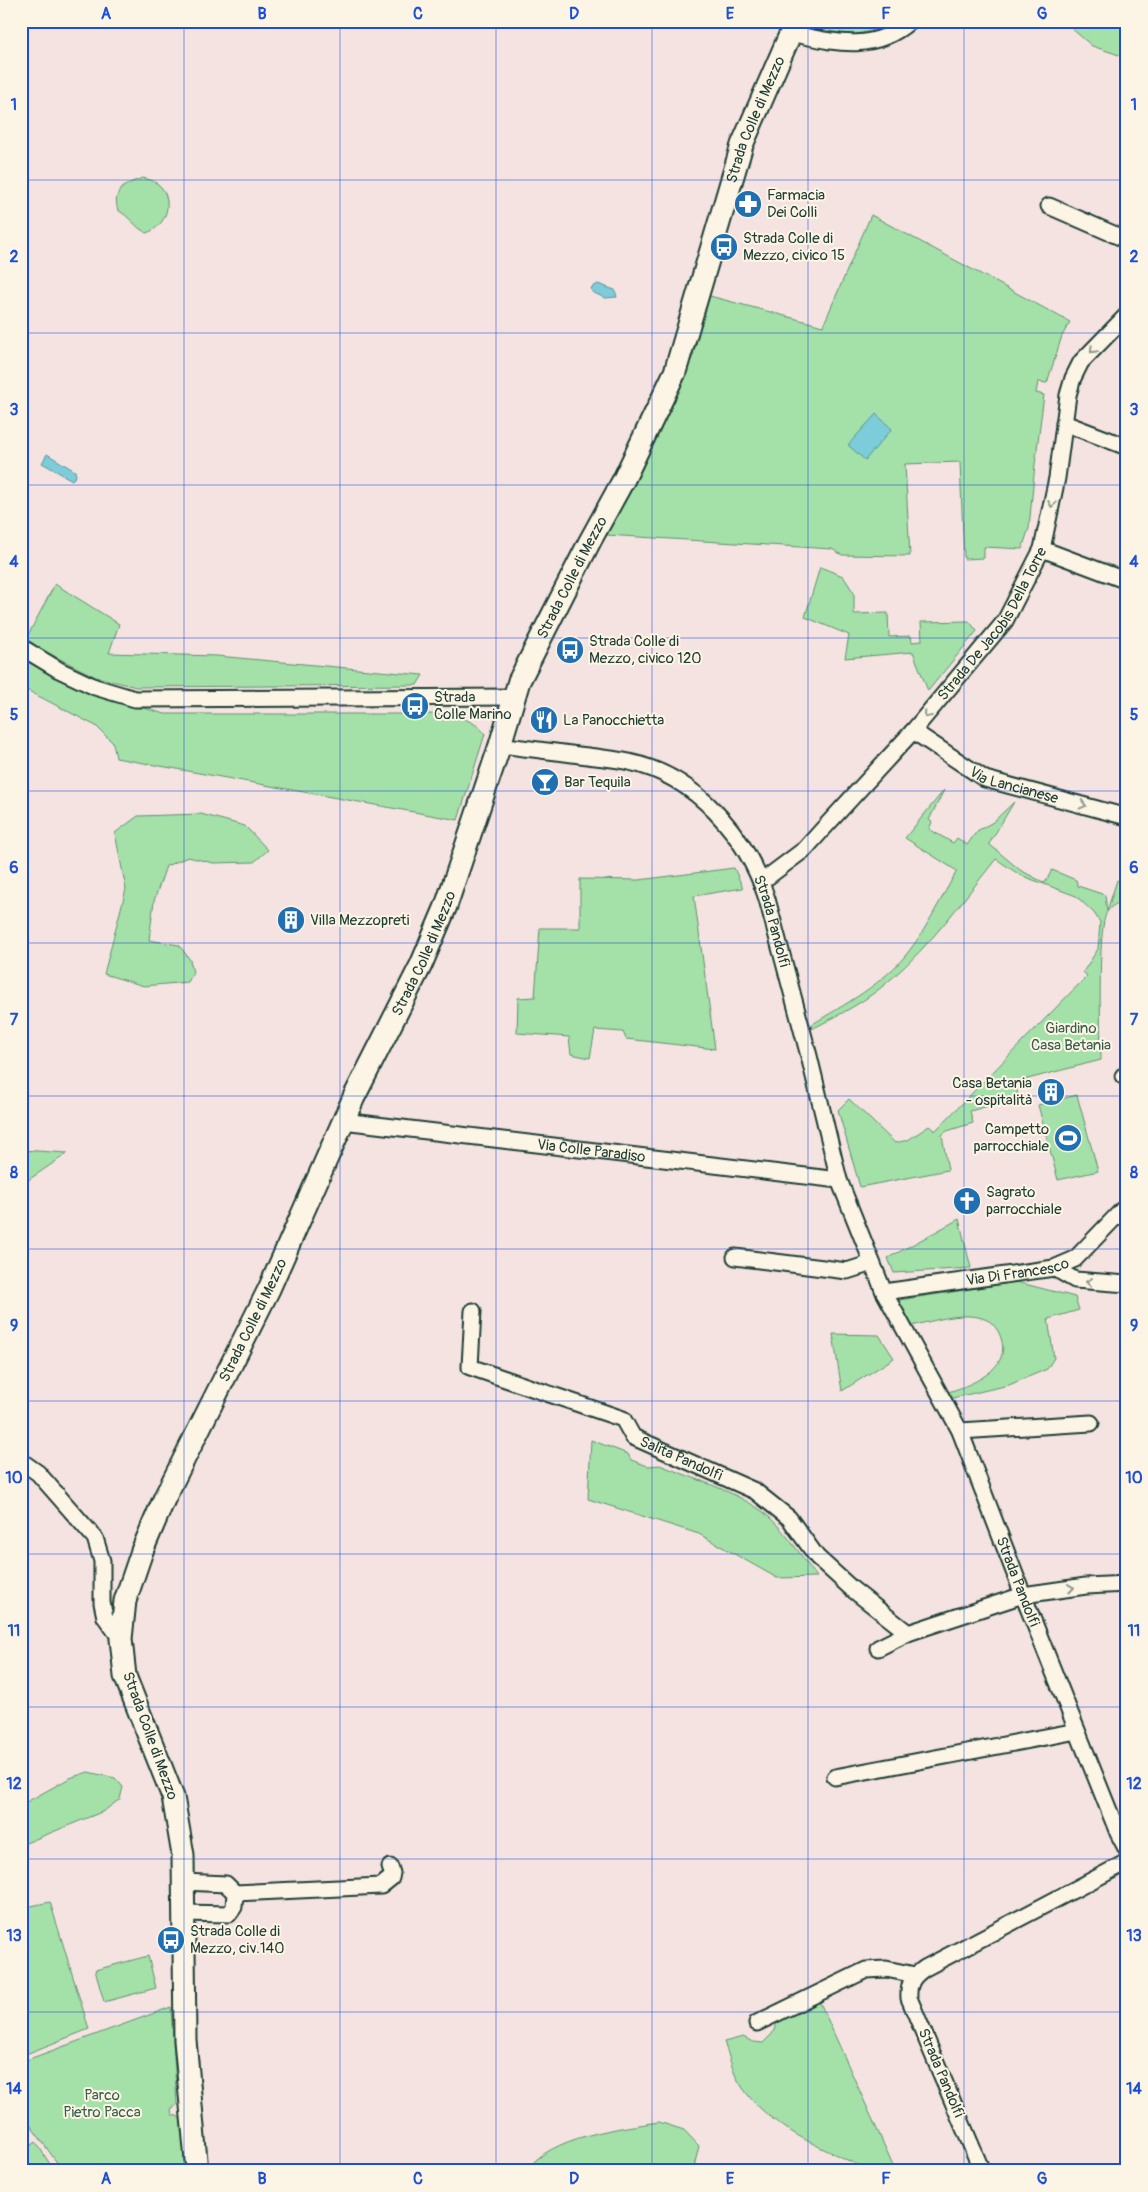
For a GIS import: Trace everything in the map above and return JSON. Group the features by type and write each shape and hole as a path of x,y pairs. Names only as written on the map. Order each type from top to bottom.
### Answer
{"street":[{"path":"793,27 840,44 854,44 885,36 901,29 910,21"},
{"name":"Strada Colle di Mezzo","path":"198,2171 185,2040 183,1855 173,1797 124,1676 122,1639 125,1601 142,1551 164,1498 269,1289 343,1121 421,965 446,906 500,745 519,681 628,470 675,372 742,145 793,27"},
{"path":"1049,206 1127,240"},
{"name":"Strada De Jacobis Della Torre","path":"761,882 805,849 913,731 1005,621 1042,549 1057,478 1068,394 1081,362 1127,315"},
{"path":"1064,422 1127,447"},
{"path":"1042,549 1127,581"},
{"path":"21,647 59,670 95,687 136,699 514,696"},
{"name":"Via Lancianese","path":"913,731 985,779 1127,817"},
{"name":"Strada Pandolfi","path":"500,745 629,762 662,774 699,796 748,854 761,882 809,1056 839,1180 884,1292 960,1430 1022,1595 1118,1833 1127,1850"},
{"name":"Via Colle Paradiso","path":"343,1121 839,1180"},
{"name":"Via Di Francesco","path":"884,1292 1054,1268 1075,1259 1127,1205"},
{"path":"735,1257 847,1271 872,1263"},
{"path":"1054,1268 1075,1280 1127,1284"},
{"name":"Salita Pandolfi","path":"473,1311 470,1367 623,1419 633,1437 751,1488 789,1518 817,1557 852,1589 908,1633"},
{"path":"960,1430 1091,1423"},
{"path":"21,1461 38,1473 95,1538 102,1561 102,1602 106,1617 122,1639"},
{"path":"878,1648 908,1633 1022,1595 1086,1586 1127,1584"},
{"path":"835,1778 1077,1731"},
{"path":"757,2023 866,1970 886,1969 915,1975 1127,1862"},
{"path":"184,1882 226,1884 235,1893 381,1886 391,1878 390,1867"},
{"path":"183,1913 228,1914 234,1907 235,1893"},
{"name":"Strada Pandolfi","path":"915,1975 908,1986 909,1998 982,2171"}],"green space":[{"path":"898,21 866,32 839,36 827,35 819,30 815,22"},
{"path":"1063,21 1085,21 1089,24 1091,21 1127,21 1125,57 1092,46"},
{"path":"143,178 158,184 166,197 167,205 164,219 153,230 146,233 118,210 116,203 122,188 131,182"},
{"path":"871,215 1070,322 1062,336 1047,383 1038,382 1036,393 1044,395 1029,528 1022,549 984,547 984,558 964,559 960,462 905,464 910,556 842,555 832,549 606,535 693,356 706,295 823,326"},
{"path":"820,567 843,576 854,593 854,614 888,613 889,637 911,636 912,642 922,641 921,622 969,621 977,631 928,691 913,652 845,658 849,635 805,617"},
{"path":"55,584 119,624 109,653 217,656 423,675 417,685 136,687 96,677 44,651 26,639"},
{"path":"21,658 59,679 105,697 165,714 430,714 453,716 467,720 480,728 485,734 458,820 116,758 113,743 96,726 21,687"},
{"name":"Giardino Casa Betania","path":"944,790 929,820 932,822 929,829 953,843 957,838 967,845 977,831 993,822 1014,802 989,844 1020,870 1045,883 1052,870 1076,880 1078,886 1105,895 1107,911 1117,880 1127,883 1127,900 1111,907 1107,912 1104,922 1101,959 1101,1060 1016,1082 1018,1098 970,1111 973,1123 947,1131 942,1135 948,1170 860,1187 838,1110 849,1099 895,1143 908,1140 929,1126 935,1131 1087,976 1083,972 1098,949 1100,922 1094,913 1076,896 1020,875 996,859 946,922 905,966 881,988 862,1001 812,1029 811,1025 863,993 899,963 922,933 957,871 905,838"},
{"path":"201,814 245,826 268,850 254,862 213,863 188,857 166,866 154,901 149,940 179,945 190,960 193,973 188,982 144,986 104,974 126,889 115,833 138,816"},
{"path":"734,868 743,888 694,896 715,1049 626,1039 623,1032 595,1030 590,1058 571,1054 569,1037 517,1033 518,998 535,997 540,928 580,928 580,879 639,880"},
{"name":"Campetto parrocchiale","path":"1077,1095 1098,1171 1058,1180 1038,1105"},
{"path":"21,1150 68,1153 21,1185"},
{"path":"959,1219 971,1268 894,1273 888,1258"},
{"path":"1017,1282 1075,1297 1079,1310 1048,1319 1054,1358 1047,1369 1009,1385 948,1399 945,1393 976,1381 994,1368 1000,1359 1003,1349 999,1333 990,1321 970,1316 950,1317 912,1326 899,1300"},
{"path":"833,1334 879,1335 894,1358 842,1391"},
{"path":"591,1440 628,1454 631,1460 648,1466 660,1465 725,1490 750,1503 777,1525 817,1577 777,1578 699,1534 588,1499"},
{"path":"88,1772 115,1778 123,1787 120,1799 104,1811 21,1845 21,1805 70,1778"},
{"path":"50,1902 89,2029 21,2056 21,1908"},
{"path":"148,1956 156,1988 104,2002 95,1970"},
{"path":"818,1998 893,2165 880,2171 871,2171 798,2136 781,2125 751,2098 739,2082 732,2068 724,2042 743,2037 753,2042 763,2043 772,2034 780,2017"},
{"name":"Parco Pietro Pacca","path":"171,2007 177,2105 171,2109 172,2115 182,2120 188,2171 63,2171 21,2112 21,2062"},
{"path":"659,2122 684,2130 699,2146 693,2171 526,2171 537,2159 551,2149 568,2142 606,2131"},
{"path":"36,2142 55,2171 21,2171 21,2153"}],"water":[{"path":"598,284 615,290 617,297 605,298 592,292 591,288"},
{"path":"876,414 892,429 865,460 848,445"},
{"path":"47,454 75,471 76,476 72,480 42,463"}],"place":[{"name":"Farmacia Dei Colli","path":"748,204"},
{"name":"Strada Colle di Mezzo, civico 15","path":"724,247"},
{"name":"Strada Colle di Mezzo, civico 120","path":"570,650"},
{"name":"Strada Colle Marino","path":"415,706"},
{"name":"La Panocchietta","path":"544,720"},
{"name":"Bar Tequila","path":"545,782"},
{"name":"Villa Mezzopreti","path":"291,920"},
{"name":"Casa Betania - ospitalità","path":"1051,1092"},
{"name":"Campetto parrocchiale","path":"1068,1138"},
{"name":"Sagrato parrocchiale","path":"967,1201"},
{"name":"Strada Colle di Mezzo, civ.140","path":"171,1940"}]}
